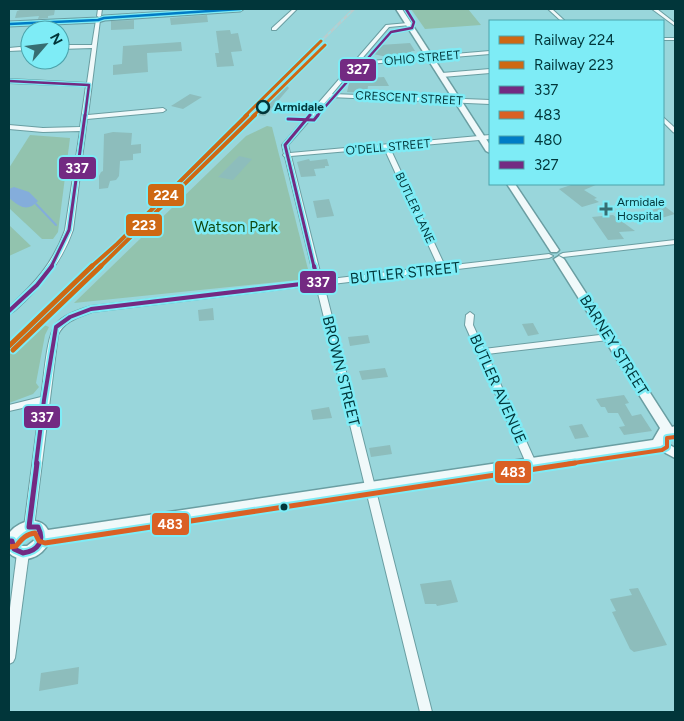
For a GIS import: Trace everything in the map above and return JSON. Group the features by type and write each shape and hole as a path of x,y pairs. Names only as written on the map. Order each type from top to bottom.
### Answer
{"street":[{"path":"9,24 99,16 240,9"},
{"path":"274,29 295,9"},
{"path":"398,9 458,100 486,138"},
{"path":"550,9 562,20"},
{"path":"654,9 675,25"},
{"path":"9,311 45,276 60,256 65,244 99,16"},
{"path":"286,155 285,145 385,29 388,26 408,24"},
{"path":"70,46 94,46"},
{"name":"OHIO STREET","path":"354,64 489,53"},
{"path":"442,75 489,71"},
{"path":"9,82 89,86"},
{"name":"CRESCENT STREET","path":"327,94 489,102"},
{"path":"85,118 163,110"},
{"path":"664,121 675,131"},
{"path":"9,127 43,130 83,129"},
{"name":"O'DELL STREET","path":"286,155 486,138"},
{"name":"BUTLER LANE","path":"387,147 443,269"},
{"name":"BROWN STREET","path":"286,155 426,712"},
{"name":"BARNEY STREET","path":"512,185 608,337 672,431"},
{"name":"BUTLER STREET","path":"44,400 56,328 70,317 91,309 674,243"},
{"name":"BUTLER AVENUE","path":"470,315 469,326 531,463"},
{"path":"482,352 608,337"},
{"path":"9,408 44,400 28,527"},
{"path":"672,431 660,435 661,444 670,452 675,453"},
{"path":"44,538 44,533 38,527 28,527 20,531 10,541 14,549 23,553 35,549 44,538 661,444"},
{"path":"9,658 23,553"}],"green space":[{"path":"411,9 468,9 481,25 425,29"},
{"name":"Watson Park","path":"267,126 272,127 310,277 308,279 74,303 246,136"},
{"path":"30,135 70,138 58,232 53,239 42,239 9,208 9,168"},
{"path":"9,225 31,246 9,256"},
{"path":"42,324 49,327 45,335 36,383 39,387 33,394 9,403 9,353"}],"water":[{"path":"14,187 29,192 38,201 30,207 20,206 9,198 9,189"}],"building":[{"path":"55,9 54,15 48,16 48,18 38,19 39,16 15,18 17,11 20,10"},
{"path":"207,15 208,22 171,25 170,18"},
{"path":"134,20 134,29 111,30 111,21"},
{"path":"230,30 231,34 238,33 242,51 231,52 234,66 217,67 215,53 219,53 216,31"},
{"path":"181,42 182,51 147,53 148,72 113,75 113,65 122,64 123,46"},
{"path":"410,43 415,51 411,51 413,55 387,57 373,54 380,45"},
{"path":"372,68 372,75 369,78 384,77 389,86 368,86 367,93 347,92 349,83 362,69"},
{"name":"Armidale","path":"285,84 289,88 265,116 255,115"},
{"path":"190,94 202,97 183,109 171,106"},
{"path":"113,132 132,133 131,145 141,144 141,153 133,154 133,160 120,161 119,176 116,180 110,181 108,188 99,189 99,176 103,171 104,134"},
{"path":"239,156 252,159 233,180 218,177"},
{"path":"309,159 310,161 327,159 329,166 314,169 316,176 301,177 297,162"},
{"path":"571,185 596,185 584,190 597,198 594,199 599,202 582,207 559,189"},
{"path":"329,199 334,216 317,218 313,201"},
{"path":"663,205 675,214 651,221 642,215"},
{"path":"613,215 635,231 619,232 624,239 608,240 592,217"},
{"path":"213,308 214,320 199,321 198,310"},
{"path":"533,323 539,334 528,336 522,324"},
{"path":"368,335 370,343 350,346 348,337"},
{"path":"385,368 388,377 362,380 359,371"},
{"path":"624,395 629,403 625,404 632,416 641,414 652,431 624,435 619,427 625,426 618,413 608,413 605,407 601,407 596,399"},
{"path":"329,407 332,418 313,420 311,410"},
{"path":"582,424 589,437 575,439 569,426"},
{"path":"390,445 392,454 371,457 369,448"},
{"path":"451,580 458,602 437,606 436,604 425,604 420,584"},
{"path":"638,588 667,645 634,652 630,649 612,612 616,611 610,599 632,595 629,589"},
{"path":"79,667 78,684 39,691 41,673"}],"waterway":[{"path":"36,204 56,225"}],"railway":[{"path":"244,116 354,9"},
{"path":"90,267 246,115"},
{"path":"84,273 90,267"}],"rail line":[{"name":"224","path":"9,346 84,273 117,244 321,41"},
{"name":"223","path":"13,350 121,248 325,45"}],"transit line":[{"name":"480","path":"9,24 98,20 104,18 240,9"},
{"name":"327","path":"288,119 314,120 391,32 412,28 414,22 406,9"},
{"name":"337","path":"9,81 89,85 69,230 52,266 37,285 9,311"},
{"name":"337","path":"9,541 12,541 14,549 23,553 35,550 42,540 42,534 38,527 29,527 44,400 56,327 70,317 91,309 318,282 285,145 310,115"},
{"name":"483","path":"9,547 16,546 24,537 32,533 35,533 39,541 45,543 662,450 667,447 667,438 675,437"}],"place":[{"name":"Armidale","path":"263,107"},
{"name":"Armidale Hospital","path":"606,209"}]}
